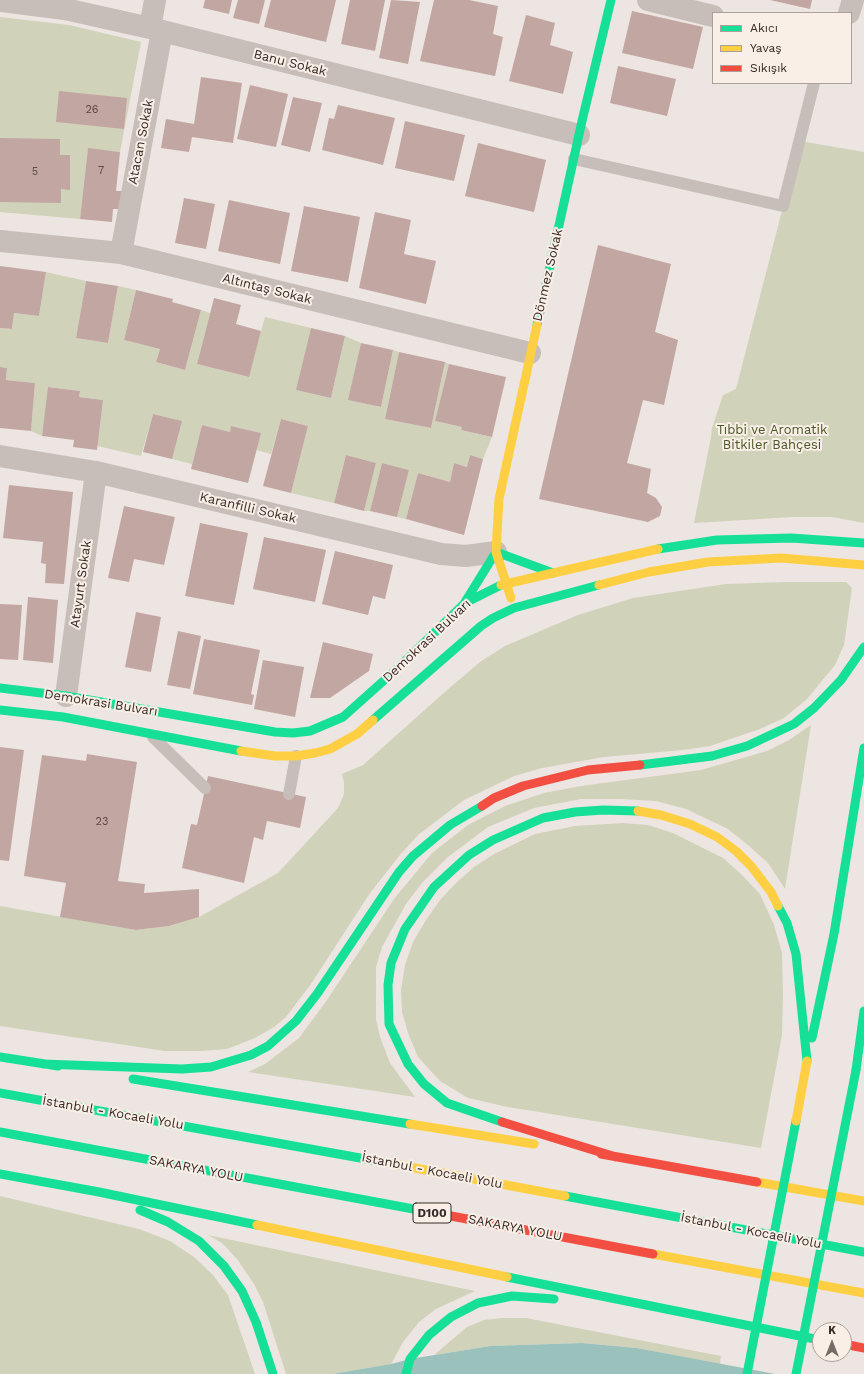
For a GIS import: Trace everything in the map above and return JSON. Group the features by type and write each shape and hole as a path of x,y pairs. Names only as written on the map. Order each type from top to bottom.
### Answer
{"main road":[{"name":"Dönmez Sokak","path":"496,552 499,498 579,135 611,0"},
{"name":"Demokrasi Bulvarı","path":"0,710 64,706 275,732 293,733 310,731 343,717 399,667 465,603 498,586 652,550 717,540 791,538 864,543"},
{"path":"496,552 553,573"},
{"path":"496,552 514,608"},
{"path":"465,603 496,552"},
{"name":"Demokrasi Bulvarı","path":"0,688 150,733 251,753 275,756 296,756 330,749 357,734 482,626 493,618 514,608 648,572 708,562 781,558 819,560 864,565"},
{"path":"43,1064 182,1069 211,1067 251,1055 268,1046 296,1022 317,994 399,872 413,856 450,825 494,798 523,786 588,770 681,761 712,756 747,746 771,736 794,724 814,708 841,680 864,647"},
{"path":"748,1374 807,1061 834,934 864,748"},
{"path":"616,1157 476,1114 447,1103 424,1084 408,1064 389,1024 388,985 391,963 405,928 434,886 470,855 493,840 543,818 575,812 603,810 630,810 661,815 690,824 717,837 736,851 751,866 771,892 787,922 796,954 807,1061"},
{"path":"796,1374 856,1070 864,1011"},
{"path":"856,1070 864,1052"},
{"path":"0,1057 544,1145 864,1200"},
{"name":"İstanbul - Kocaeli Yolu","path":"0,1093 209,1130 864,1252"},
{"name":"SAKARYA YOLU","path":"0,1132 864,1293"},
{"path":"0,1174 99,1192 654,1308 812,1338"},
{"path":"99,1192 168,1222 199,1241 224,1266 242,1291 256,1322 273,1374"},
{"path":"406,1374 410,1358 429,1334 451,1316 478,1303 512,1296 567,1300"},
{"path":"583,1302 654,1308"},
{"path":"852,1346 864,1348"}],"street":[{"name":"Atacan Sokak","path":"121,253 156,30 156,0"},
{"path":"648,0 712,16"},
{"path":"849,12 853,0"},
{"name":"Banu Sokak","path":"0,1 65,8 579,135"},
{"name":"Altıntaş Sokak","path":"0,241 121,253 530,353"},
{"name":"Karanfilli Sokak","path":"0,456 96,472 441,554 466,556 496,552"},
{"name":"Atayurt Sokak","path":"64,706 96,472"}],"lane":[{"path":"574,159 783,206 814,84"},
{"path":"150,733 205,788"},
{"path":"289,794 296,756"}],"green space":[{"path":"0,17 69,25 141,42 120,152 88,149 80,219 0,212"},
{"name":"Tıbbi ve Aromatik Bitkiler Bahçesi","path":"800,141 864,152 864,523 832,517 793,517 694,523 712,428 723,395 736,389"},
{"path":"46,272 86,281 76,338 108,343 118,286 136,290 124,340 160,349 156,362 185,370 201,310 210,313 197,364 248,377 265,317 311,328 297,390 331,398 345,336 361,343 349,400 381,407 393,350 399,352 385,419 431,428 445,362 449,364 435,421 462,427 461,430 492,437 483,459 470,455 467,467 454,463 450,482 418,473 406,519 397,517 409,470 382,463 370,511 364,511 376,463 346,455 334,503 291,493 308,426 281,419 271,454 256,450 260,433 232,426 230,432 202,425 192,464 172,459 181,421 153,414 141,456 97,446 103,400 79,397 80,391 49,387 42,436 31,431 35,383 6,380 7,368 0,367 0,328 12,329 14,313 39,316"},
{"path":"846,582 852,588 844,645 835,665 807,699 784,718 760,729 710,746 604,757 542,768 514,776 464,800 418,835 400,855 370,893 311,984 286,1017 274,1027 255,1038 227,1049 165,1051 0,1026 0,906 136,930 169,926 199,917 278,873 338,808 344,794 342,774 363,765 480,662 505,646 578,615 633,598 726,584"},
{"path":"811,725 785,889 768,863 728,829 686,809 656,801 621,799 581,799 534,808 488,827 448,857 422,883 406,904 382,947 376,967 376,1019 380,1037 390,1063 415,1097 248,1072 265,1064 299,1038 327,1000 394,899 432,853 468,825 505,806 544,793 581,786 701,770 767,751 789,740"},
{"path":"623,823 648,825 673,833 723,858 760,894 774,925 782,953 782,1035 761,1148 508,1107 468,1098 440,1081 418,1057 408,1033 402,1012 401,990 405,965 413,942 440,900 474,867 494,854 535,834 575,826"},
{"path":"0,1196 139,1229 170,1241 194,1257 213,1275 228,1295 255,1374 0,1374"},
{"path":"208,1235 475,1291 436,1309 419,1322 403,1342 391,1364 332,1374 286,1374 263,1302 254,1284 237,1259 222,1243"},
{"path":"526,1318 721,1356 720,1364 637,1348 582,1343 490,1346 434,1355 467,1327 484,1320"}],"water":[{"path":"582,1343 637,1348 775,1374 332,1374 490,1346"}],"building":[{"path":"205,0 232,0 229,14 203,8"},
{"path":"238,0 265,0 259,24 233,18"},
{"path":"271,0 336,0 326,42 264,27"},
{"path":"350,0 385,0 375,51 341,44"},
{"path":"391,0 420,2 408,64 379,58"},
{"path":"434,0 469,0 498,6 493,34 503,37 495,76 420,61"},
{"path":"770,0 812,0 810,9"},
{"path":"632,11 703,27 693,69 622,53"},
{"path":"526,15 555,23 550,45 573,52 563,94 509,81"},
{"path":"618,66 676,79 667,116 610,103"},
{"path":"201,77 242,83 233,143 192,137 189,152 161,148 166,119 194,124"},
{"path":"250,85 288,94 276,147 237,139"},
{"path":"59,91 127,98 124,129 56,122"},
{"path":"293,97 322,103 310,152 281,145"},
{"path":"338,105 395,118 383,165 322,150 329,118 334,119"},
{"path":"405,121 465,135 454,181 395,168"},
{"path":"0,138 60,139 60,155 70,155 70,190 61,189 61,203 0,202"},
{"path":"478,143 546,160 534,212 465,196"},
{"path":"88,148 120,152 116,191 122,191 120,209 113,209 112,222 80,219"},
{"path":"184,198 215,204 206,249 175,243"},
{"path":"229,200 290,213 280,264 218,251"},
{"path":"304,206 360,217 348,282 291,271"},
{"path":"375,212 411,220 404,254 436,261 426,304 359,288"},
{"path":"598,245 671,264 655,332 678,340 664,405 643,400 627,463 651,469 647,493 656,498 662,507 660,516 648,522 539,499"},
{"path":"0,266 46,272 39,316 14,313 12,329 0,328"},
{"path":"86,281 118,286 108,343 76,338"},
{"path":"136,290 173,299 172,302 201,310 185,370 156,362 160,349 124,340"},
{"path":"214,298 241,305 236,324 261,331 249,377 197,364"},
{"path":"311,328 345,336 331,398 296,390"},
{"path":"361,343 393,350 381,407 348,400"},
{"path":"399,352 445,362 431,428 385,419"},
{"path":"449,364 506,377 492,437 461,430 462,427 435,421"},
{"path":"0,367 7,368 6,380 35,383 31,431 0,428"},
{"path":"48,387 80,391 79,397 103,400 97,450 73,447 74,440 42,436"},
{"path":"153,414 182,421 172,459 143,452"},
{"path":"281,419 308,426 291,493 263,486"},
{"path":"202,425 230,432 231,426 261,433 248,483 191,469"},
{"path":"346,455 376,463 364,511 334,503"},
{"path":"470,455 483,459 464,535 406,519 418,473 450,482 454,463 467,467"},
{"path":"382,463 409,470 397,517 370,511"},
{"path":"9,485 73,492 64,584 45,583 46,564 41,563 43,542 3,538"},
{"path":"124,506 175,517 164,565 134,559 129,582 108,578"},
{"path":"200,523 248,533 234,605 185,596"},
{"path":"264,537 326,550 315,602 253,589"},
{"path":"335,551 393,565 385,599 373,596 368,615 322,604"},
{"path":"28,597 58,600 53,663 23,660"},
{"path":"0,604 22,605 18,660 0,659"},
{"path":"136,612 161,617 151,672 125,667"},
{"path":"178,631 201,636 190,689 167,685"},
{"path":"204,639 260,650 251,694 254,695 252,705 193,694"},
{"path":"323,642 373,654 369,671 330,698 310,698"},
{"path":"263,660 304,667 295,717 254,709"},
{"path":"0,747 24,750 9,861 0,860"},
{"path":"87,754 137,762 118,881 145,884 144,893 199,889 199,917 169,926 136,930 60,917 66,883 24,876 42,755 86,761"},
{"path":"208,776 306,797 300,828 267,821 263,840 254,837 244,883 182,868 191,824 197,825"}],"traffic: fast":[{"path":"537,325 582,121 611,0"},
{"path":"658,549 717,540 791,538 864,543"},
{"path":"496,552 553,573"},
{"path":"465,602 496,552"},
{"path":"0,688 66,696 275,732 293,733 310,731 343,717 399,667 465,603 501,585"},
{"path":"373,720 481,626 493,618 514,608 599,585"},
{"path":"640,765 712,756 747,746 794,724 814,708 841,680 864,647"},
{"path":"0,710 63,717 241,751"},
{"path":"812,1038 834,934 864,748"},
{"path":"43,1064 182,1069 211,1067 251,1055 268,1046 296,1021 317,994 399,872 413,856 450,825 482,806"},
{"path":"502,1122 447,1103 424,1084 408,1064 389,1024 388,985 391,963 405,929 434,887 469,855 493,840 543,818 575,812 603,810 638,811"},
{"path":"778,906 787,923 796,954 807,1061"},
{"path":"856,1070 864,1011"},
{"path":"0,1057 58,1066"},
{"path":"796,1374 856,1070"},
{"path":"133,1079 410,1124"},
{"path":"0,1093 399,1165"},
{"path":"747,1374 796,1121"},
{"path":"0,1132 451,1216"},
{"path":"0,1174 99,1192 257,1225"},
{"path":"565,1196 864,1252"},
{"path":"140,1210 168,1222 199,1241 224,1266 242,1291 256,1322 273,1374"},
{"path":"507,1277 812,1338"},
{"path":"406,1374 410,1359 429,1335 451,1317 478,1303 512,1296 554,1299"}],"traffic: slow":[{"path":"511,598 496,552 499,499 537,325"},
{"path":"501,585 658,549"},
{"path":"599,585 649,572 708,562 781,558 864,565"},
{"path":"241,751 275,756 296,756 315,753 330,749 357,734 373,720"},
{"path":"638,811 661,815 690,824 717,837 736,851 751,866 771,892 778,906"},
{"path":"796,1121 807,1061"},
{"path":"410,1124 534,1144"},
{"path":"399,1165 565,1196"},
{"path":"757,1182 864,1201"},
{"path":"257,1225 507,1277"},
{"path":"653,1254 864,1293"}],"traffic: jam":[{"path":"482,806 494,798 523,786 588,770 640,765"},
{"path":"502,1122 616,1157"},
{"path":"601,1154 757,1182"},
{"path":"451,1216 653,1254"},
{"path":"852,1346 864,1348"}]}
